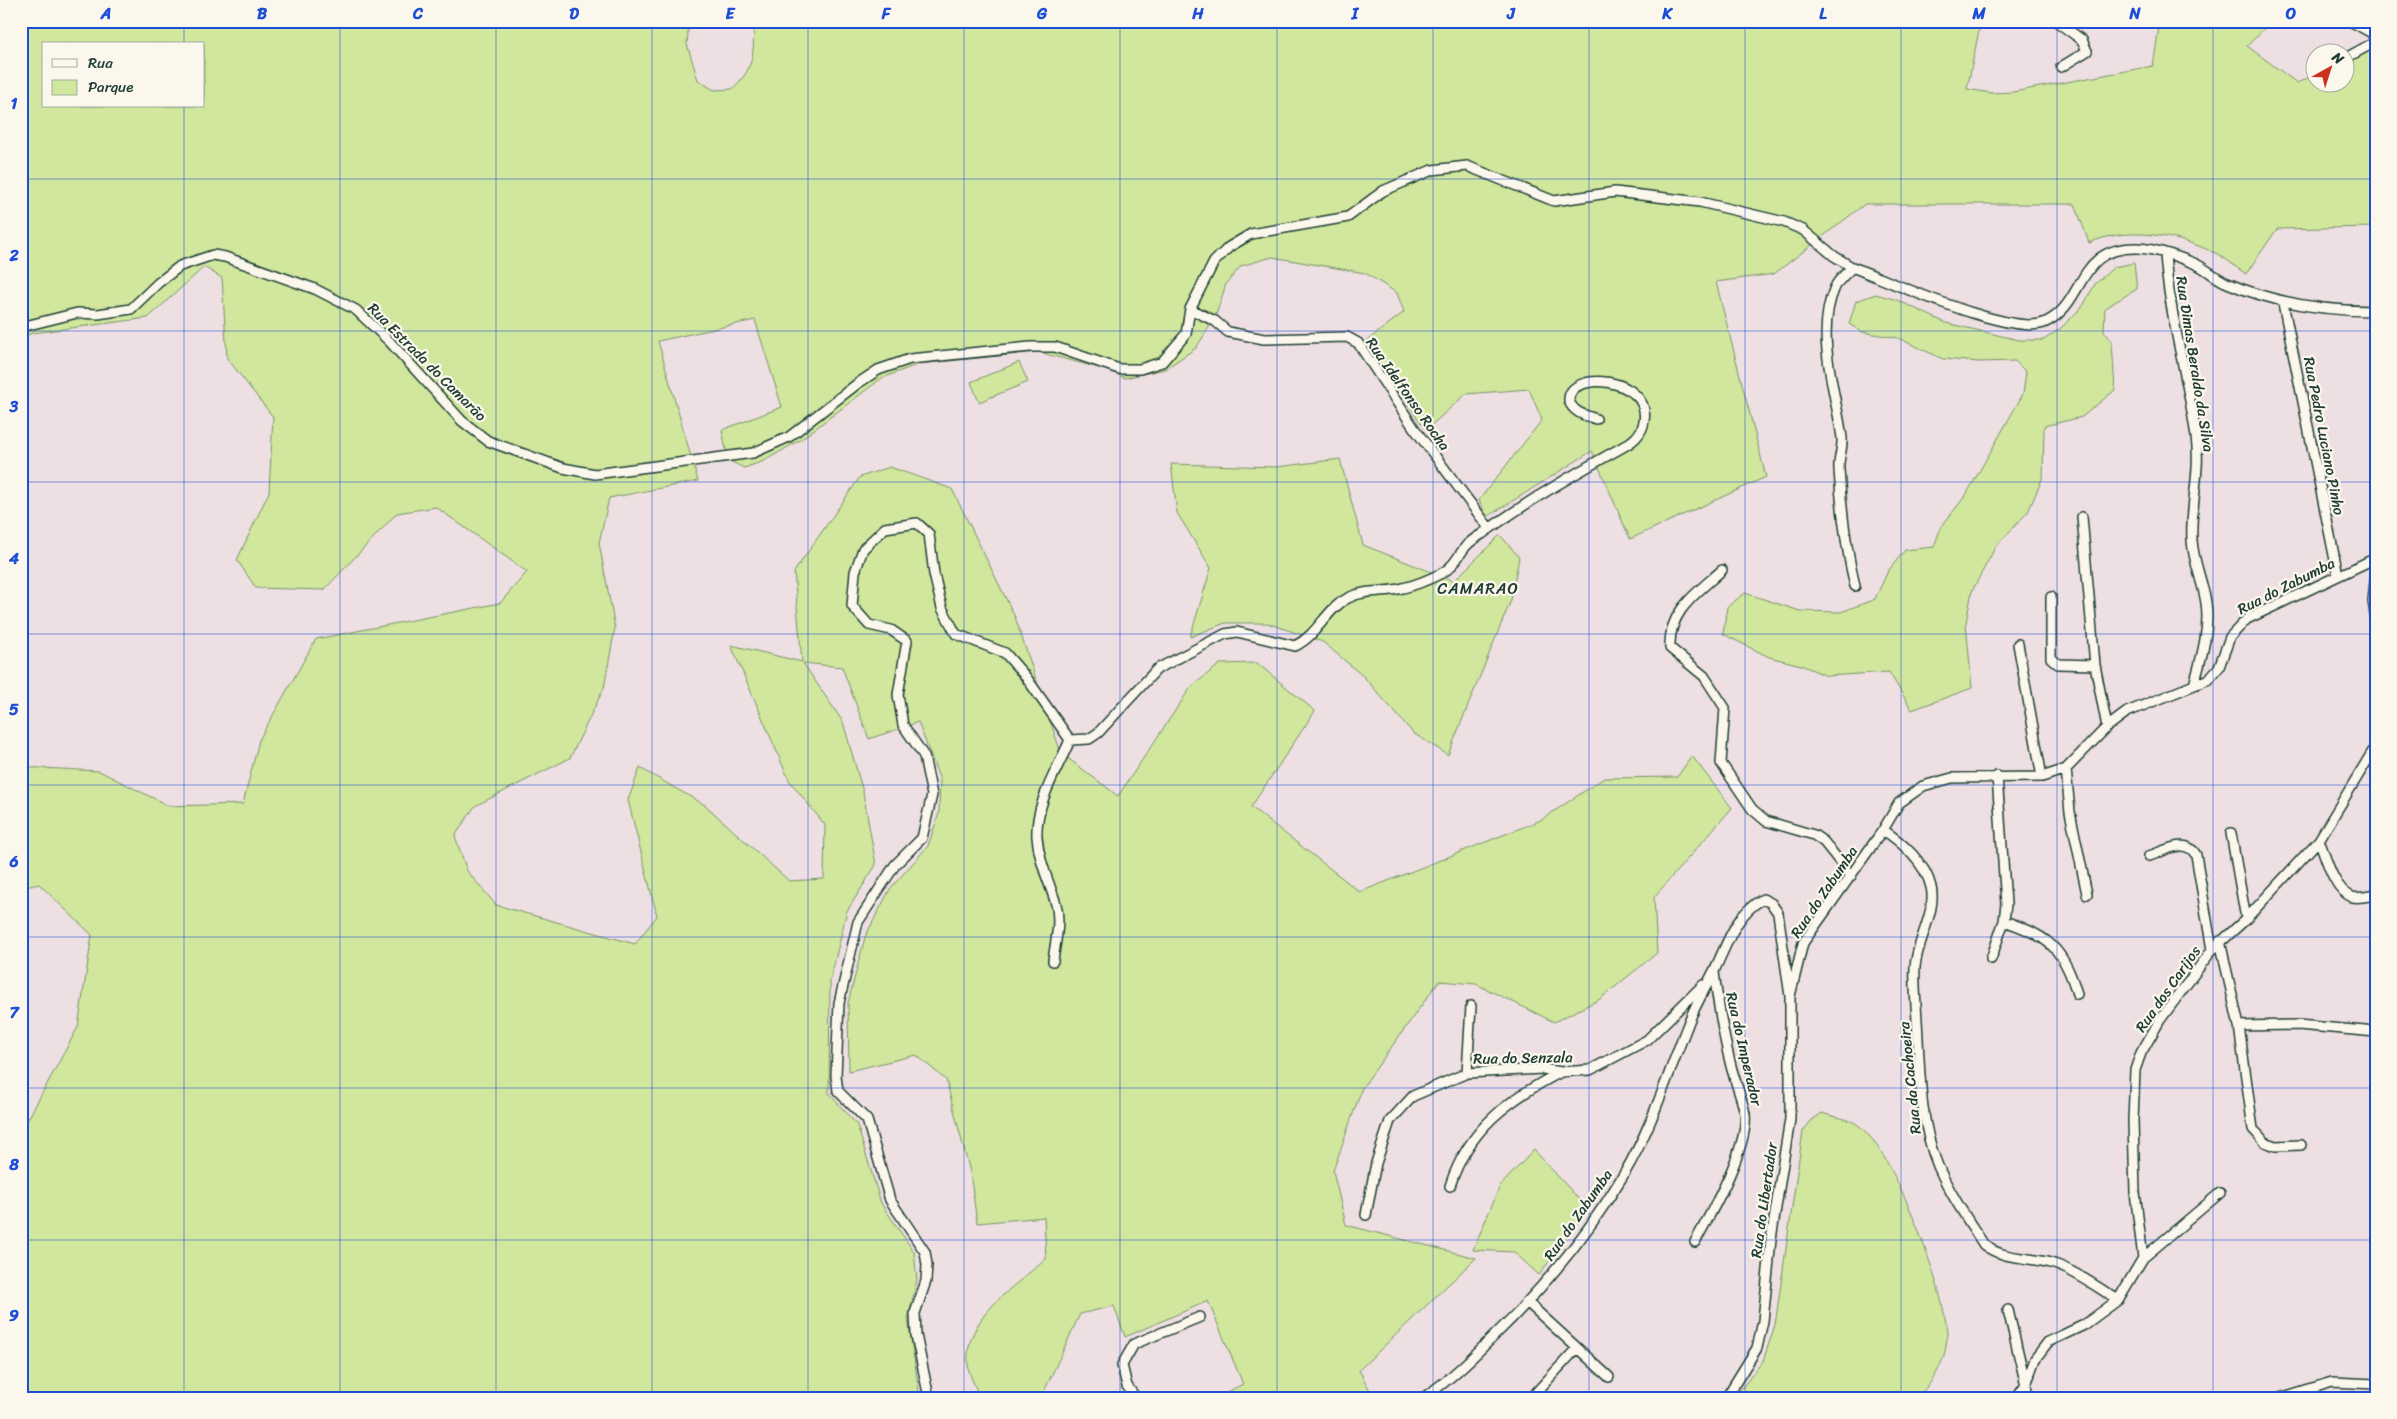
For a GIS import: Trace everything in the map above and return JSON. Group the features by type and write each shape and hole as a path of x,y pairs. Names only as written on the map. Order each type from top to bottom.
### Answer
{"street":[{"path":"2056,21 2082,40 2087,51 2061,67"},
{"path":"2350,21 2372,33 2374,42 2354,53"},
{"name":"Rua Estrada do Camarão","path":"21,328 77,313 98,314 131,309 180,266 213,255 225,257 314,289 356,310 389,341 462,421 488,440 563,468 595,474 753,454 789,437 878,370 910,359 1055,347 1118,369 1140,370 1162,362 1170,355 1186,334 1190,309 1214,262 1229,247 1251,234 1348,217 1383,191 1432,170 1461,166 1467,166 1488,173 1554,201 1615,192 1700,202 1784,222 1803,230 1834,256 1852,267 1982,317 2010,324 2026,325 2046,322 2060,311 2088,268 2099,258 2118,249 2139,248 2197,264 2224,282 2283,303 2344,311 2376,311"},
{"name":"Rua Dimas Beraldo da Silva","path":"2165,254 2167,286 2197,439 2192,541 2206,602 2207,617 2205,636 2194,685"},
{"path":"1852,267 1836,285 1830,302 1828,352 1842,441 1838,466 1848,555 1855,586"},
{"name":"Rua Pedro Luciano Pinho","path":"2283,303 2338,575"},
{"name":"Rua Idelfonso Rocha","path":"1190,309 1228,332 1264,339 1347,337 1358,343 1414,428 1489,528"},
{"path":"1070,740 1090,739 1098,733 1157,669 1224,634 1237,632 1295,646 1314,633 1334,608 1346,599 1358,594 1403,588 1442,572 1456,562 1467,545 1489,528 1604,457 1632,442 1643,428 1644,408 1636,394 1620,385 1608,381 1594,381 1575,388 1568,397 1568,401 1574,410 1596,419"},
{"path":"2082,517 2095,665 2107,727"},
{"path":"930,1398 916,1335 915,1313 926,1282 927,1265 925,1252 890,1200 868,1120 838,1091 836,1076 840,1002 858,922 895,865 922,838 932,795 924,756 903,725 898,695 907,641 891,630 869,625 852,606 855,572 863,549 885,528 917,523 929,534 934,574 942,608 956,634 1005,653 1026,678 1070,740"},
{"name":"Rua do Zabumba","path":"1790,996 1804,943 1883,830 1899,803 1922,786 1952,778 2042,777 2066,769 2107,727 2127,712 2209,679 2215,672 2230,637 2247,619 2376,558"},
{"path":"1722,570 1676,614 1669,634 1670,648 1704,676 1725,708 1721,763 1752,809 1766,821 1814,835 1824,842 1851,876"},
{"path":"2376,571 2372,601 2376,622"},
{"path":"2051,597 2051,658 2058,664 2095,665"},
{"path":"2018,644 2042,777"},
{"path":"1052,961 1057,912 1041,865 1037,836 1042,805 1070,740"},
{"name":"Rua dos Carijos","path":"2144,1258 2135,1192 2133,1120 2135,1070 2141,1053 2160,1020 2212,950 2246,919 2319,840 2376,746"},
{"path":"2066,769 2070,812 2087,894"},
{"path":"1991,959 2004,921 2006,904 1997,776"},
{"name":"Rua da Cachoeira","path":"1883,830 1896,838 1911,853 1931,885 1934,899 1916,954 1914,978 1922,1100 1931,1146 1939,1167 1984,1245 1992,1251 2002,1255 2039,1260 2058,1266 2118,1300"},
{"path":"2231,833 2246,919"},
{"path":"2319,840 2336,882 2343,890 2351,896 2359,898 2376,895"},
{"path":"2150,856 2179,846 2188,845 2193,849 2196,855 2212,950"},
{"name":"Rua do Zabumba","path":"1422,1398 1460,1369 1528,1303 1562,1265 1624,1173 1646,1130 1688,1022 1740,919 1752,905 1763,899 1771,903 1778,913 1790,996"},
{"path":"2004,921 2032,930 2054,948 2072,976 2077,994"},
{"path":"2220,941 2239,1026 2253,1130 2265,1142 2276,1146 2301,1145"},
{"name":"Rua do Senzala","path":"1366,1215 1376,1163 1390,1121 1413,1096 1467,1073 1543,1069 1561,1072 1590,1070 1647,1040 1711,976"},
{"name":"Rua do Imperador","path":"1696,1242 1718,1201 1734,1161 1743,1136 1745,1115 1711,976"},
{"name":"Rua do Libertador","path":"1726,1398 1757,1348 1764,1320 1771,1239 1790,1119 1790,996"},
{"path":"1467,1073 1471,1006"},
{"path":"2239,1026 2298,1025 2376,1032"},
{"path":"1450,1186 1457,1162 1480,1129 1501,1109 1534,1086 1561,1072"},
{"path":"2016,1398 2026,1384 2035,1359 2048,1342 2084,1324 2118,1300 2144,1258 2220,1193"},
{"path":"1528,1303 1609,1378"},
{"path":"2008,1310 2029,1398"},
{"path":"1136,1398 1127,1386 1122,1365 1134,1344 1200,1317"},
{"path":"1531,1398 1577,1348"},
{"path":"2280,1398 2332,1382 2376,1384"}],"green space":[{"path":"21,21 689,21 687,44 698,80 714,90 732,89 745,74 752,58 754,21 1981,21 1967,89 1991,93 2013,92 2153,66 2160,21 2271,21 2247,46 2297,83 2304,80 2304,92 2354,92 2354,57 2376,46 2376,227 2277,229 2246,274 2213,252 2168,237 2135,234 2119,235 2089,243 2075,204 1865,204 1774,274 1716,282 1766,477 1630,539 1592,451 1487,517 1479,500 1542,420 1529,389 1466,394 1426,430 1364,343 1404,312 1397,293 1365,273 1272,257 1241,266 1226,284 1215,318 1196,348 1165,369 1125,378 1107,370 1038,352 919,364 882,378 800,440 764,461 744,468 728,460 722,430 782,407 755,320 658,341 698,481 609,498 599,543 615,628 604,688 570,758 475,806 455,836 467,871 496,905 635,944 657,916 628,800 640,768 705,805 789,881 824,879 825,825 789,780 731,645 802,662 794,572 860,477 890,467 952,489 1015,617 1061,753 1118,796 1191,687 1220,664 1257,663 1315,711 1251,807 1360,892 1541,820 1604,778 1677,777 1692,756 1732,808 1654,897 1657,953 1600,999 1554,1022 1476,984 1439,981 1362,1088 1333,1171 1346,1225 1476,1258 1359,1370 1374,1398 1216,1398 1243,1384 1208,1301 1125,1337 1114,1306 1080,1314 1041,1398 980,1398 968,1365 969,1348 974,1332 982,1318 1006,1292 1046,1259 1044,1217 977,1223 970,1172 946,1080 916,1055 849,1071 848,1003 865,937 890,889 928,846 939,813 940,780 918,722 869,739 842,667 803,663 843,722 863,792 876,865 847,911 830,981 829,1093 857,1125 881,1203 914,1252 917,1280 908,1319 919,1391 914,1398 21,1398 21,1132 78,1027 92,935 39,884 21,888 21,767 99,771 169,806 243,804 259,740 316,639 500,603 527,572 436,507 397,513 324,590 256,588 237,560 269,492 273,417 227,358 222,278 204,267 148,318 32,333 21,338"},
{"path":"2134,263 2137,289 2105,308 2104,331 2112,341 2115,390 2082,417 2044,426 2043,477 2028,512 1996,546 1972,591 1966,623 1972,688 1912,710 1889,672 1827,676 1801,665 1769,657 1723,634 1727,607 1745,593 1800,611 1841,612 1875,599 1888,571 1905,550 1934,547 1941,527 1966,495 2023,394 2026,372 2015,361 1979,362 1943,359 1898,338 1862,332 1849,324 1856,301 1876,294 1897,300 1946,323 2019,340 2044,340 2061,328 2083,306 2095,284 2114,267"},
{"path":"1019,362 1028,382 979,402 971,382"},
{"path":"1340,459 1363,545 1454,581 1500,535 1519,557 1511,600 1448,755 1413,733 1364,677 1323,642 1267,623 1225,623 1190,637 1211,568 1177,513 1171,464 1277,467"},
{"path":"1822,1113 1858,1125 1872,1139 1887,1162 1901,1190 1927,1254 1944,1311 1947,1341 1943,1359 1929,1385 1915,1398 1704,1398 1741,1389 1763,1361 1775,1325 1803,1131 1812,1120"},
{"path":"1534,1150 1588,1209 1539,1275 1514,1252 1473,1250 1500,1186"}],"district":[{"name":"CAMARAO","path":"1478,588"}]}
